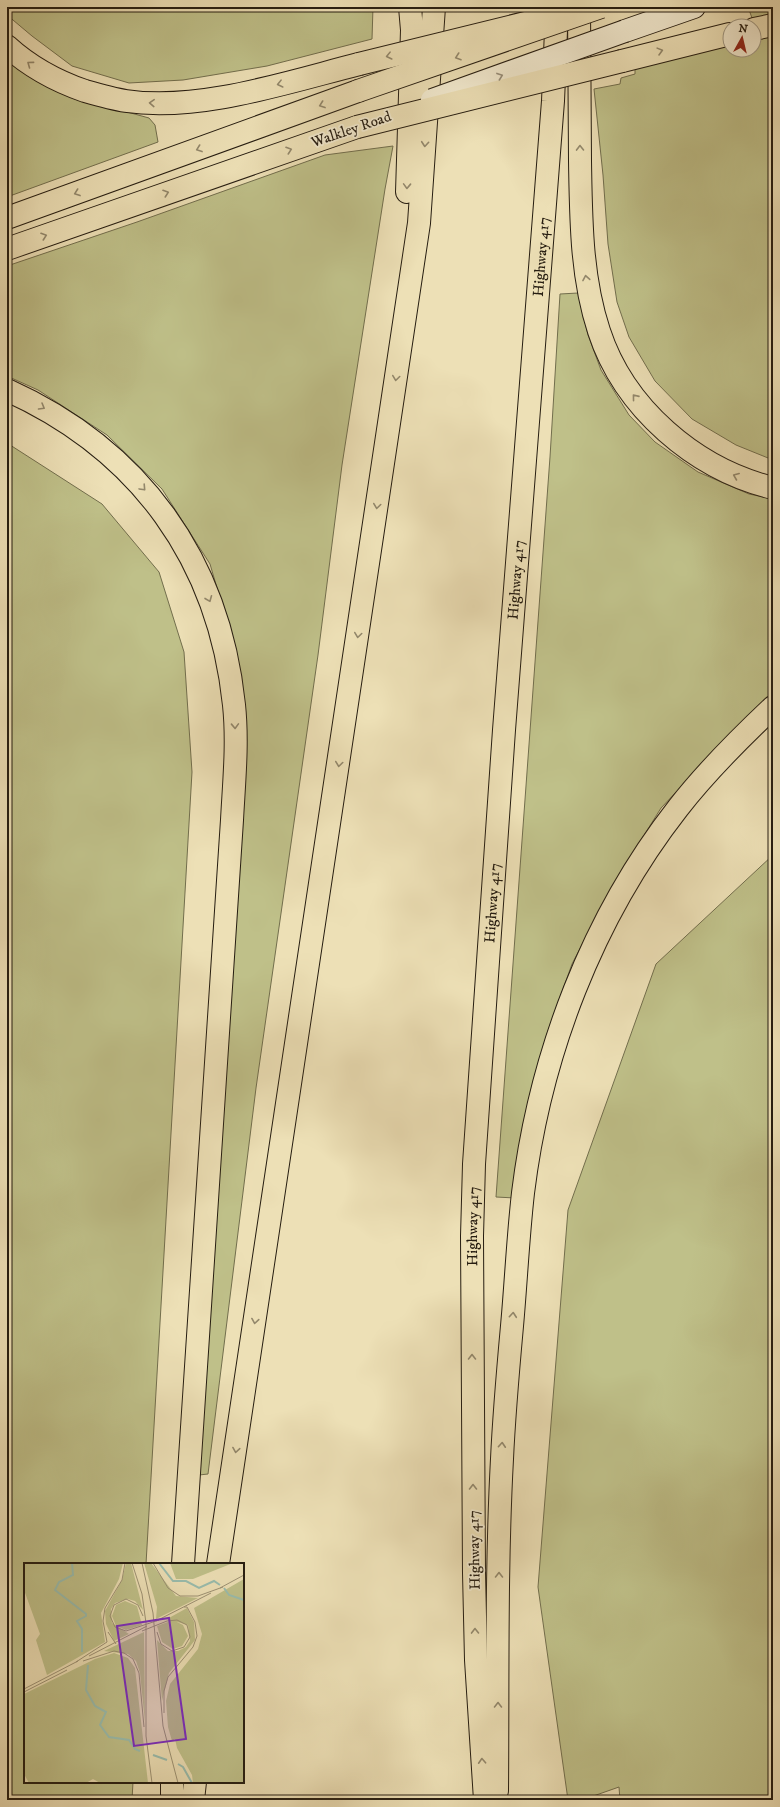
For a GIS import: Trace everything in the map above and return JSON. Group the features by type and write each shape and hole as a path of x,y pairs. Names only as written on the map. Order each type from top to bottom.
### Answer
{"main road":[{"path":"402,339 412,30 410,7"},
{"path":"218,1563 419,223 434,7"},
{"name":"Highway 417","path":"485,1800 476,1660 474,1573 472,1236 474,1164 504,730 553,101 557,7"},
{"path":"579,7 582,226 585,269 590,301 599,332 612,361 628,388 668,435 694,454 728,472 758,484 773,488"},
{"path":"7,46 40,72 70,86 126,101 155,104 186,102 218,97 590,7"},
{"path":"7,218 358,91 601,7"},
{"name":"Walkley Road","path":"7,249 357,127 694,7"},
{"path":"762,28 773,26"},
{"path":"357,127 722,36"},
{"path":"7,390 52,413 94,441 114,459 155,502 176,529 203,582 214,611 230,676 234,706 235,739 232,820 183,1563"},
{"path":"497,1800 500,1507 504,1423 523,1192 536,1119 544,1087 561,1029 577,986 602,930 626,886 660,832 687,797 734,745 773,707"},
{"path":"172,1783 172,1800"},
{"path":"193,1800 195,1783"}],"green space":[{"path":"7,7 373,7 372,39 267,66 183,80 129,83 72,66 7,15"},
{"path":"748,7 773,7 773,15 752,18"},
{"path":"773,35 773,460 736,445 692,419 655,381 629,337 617,302 608,244 603,175 594,89 620,84 621,78 635,74 635,69 722,45 722,58 762,58 762,36"},
{"path":"7,58 80,99 149,118 155,125 158,142 7,197"},
{"path":"393,146 342,465 318,655 256,1088 208,1474 199,1475 245,750 237,656 210,564 162,489 107,435 38,390 7,376 7,266 137,222 325,155"},
{"path":"578,293 588,335 601,370 629,415 655,442 698,472 749,494 773,499 773,694 746,718 661,808 613,885 572,964 547,1034 532,1088 515,1198 496,1197 550,457 560,294"},
{"path":"7,443 102,504 159,572 184,652 192,772 146,1563 24,1563 24,1783 133,1783 132,1800 7,1800"},
{"path":"773,855 773,1800 620,1800 619,1787 582,1800 568,1800 538,1587 568,1210 656,964"}]}
